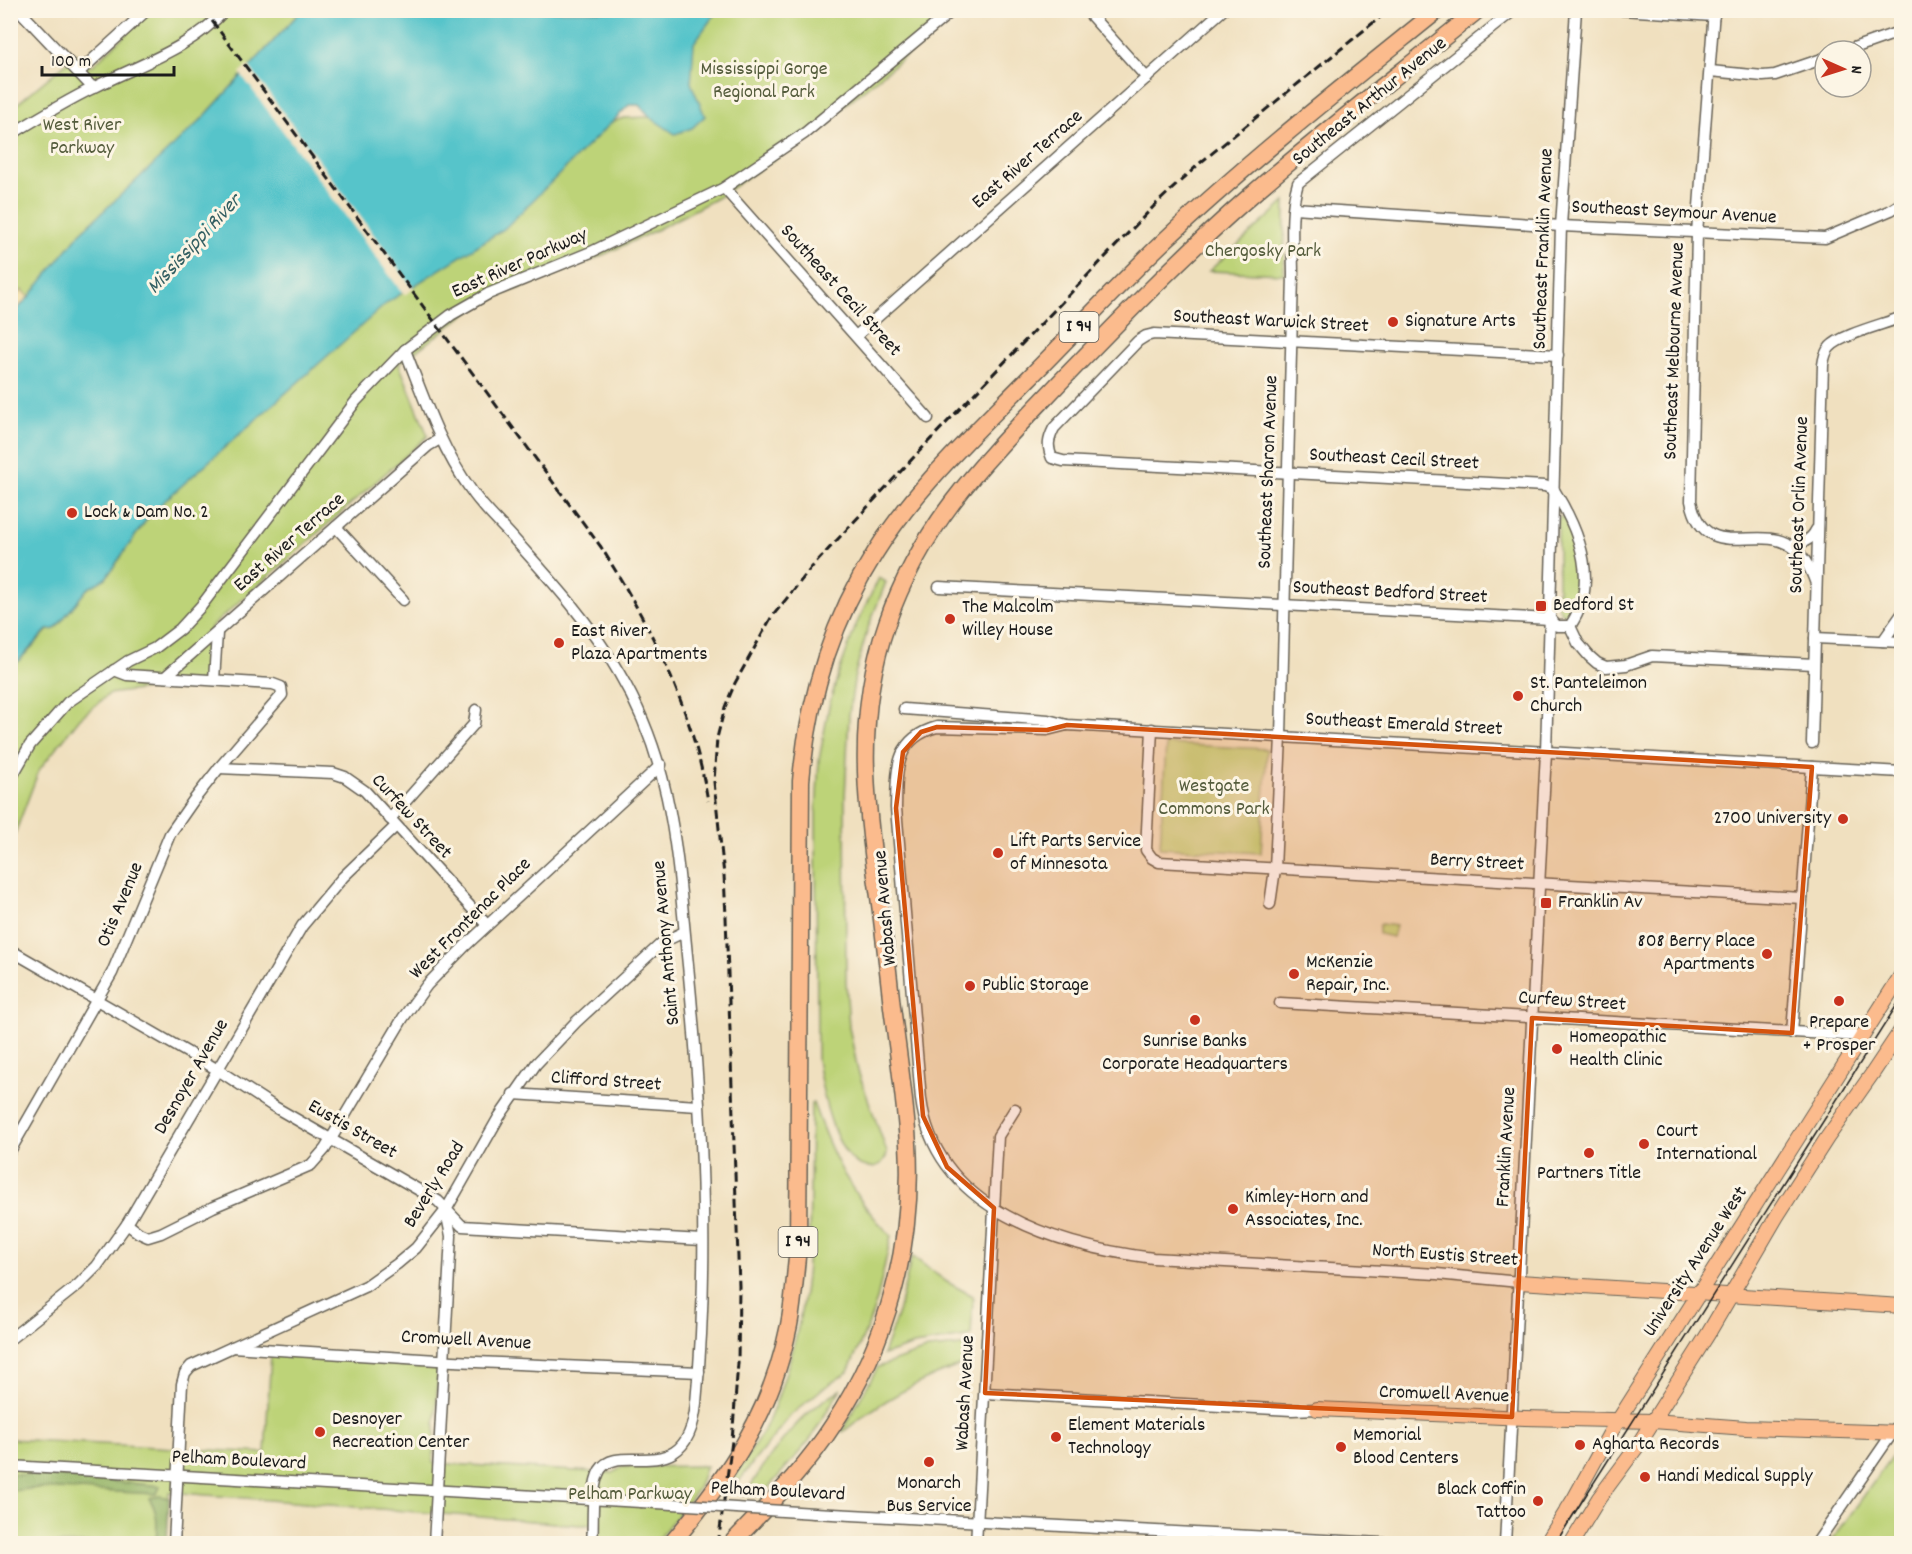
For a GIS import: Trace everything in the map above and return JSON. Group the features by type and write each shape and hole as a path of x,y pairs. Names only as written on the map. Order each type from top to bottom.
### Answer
{"highway":[{"name":"I 94","path":"671,1544 713,1492 748,1439 775,1377 790,1321 798,1248 801,781 808,723 818,683 832,639 848,601 883,540 940,468 1145,260 1268,148 1438,10"},
{"name":"I 94","path":"731,1544 795,1476 833,1425 870,1359 886,1317 903,1243 909,1190 905,1114 867,809 864,754 869,696 875,664 888,620 913,564 940,516 978,470 1084,358 1182,260 1282,169 1478,10"}],"main road":[{"name":"University Avenue West","path":"1546,1544 1619,1420 1902,974"},
{"path":"1571,1544 1599,1498 1636,1448 1708,1334 1777,1216 1827,1138 1902,1029"},
{"name":"North Eustis Street","path":"1519,1282 1902,1306"},
{"name":"Cromwell Avenue","path":"1317,1408 1896,1433"}],"street":[{"path":"19,10 93,88"},
{"path":"79,72 147,10"},
{"path":"10,135 93,88 190,41 212,25 225,10"},
{"name":"East River Parkway","path":"10,780 30,745 68,702 128,661 155,648 187,621 209,596 356,401 405,350 451,315 488,294 591,252 724,188 805,133 953,10"},
{"path":"1086,10 1147,78"},
{"name":"East River Terrace","path":"856,336 1223,10"},
{"name":"Southeast Arthur Avenue","path":"1294,208 1298,183 1514,10"},
{"name":"Southeast Franklin Avenue","path":"1546,752 1560,226 1576,10"},
{"path":"1622,10 1714,13"},
{"name":"Southeast Melbourne Avenue","path":"1714,13 1696,233 1690,489 1693,511 1702,527 1718,536 1740,540 1766,539 1790,545"},
{"path":"1873,41 1902,31"},
{"path":"1710,71 1763,76 1777,75 1813,62"},
{"name":"Southeast Cecil Street","path":"724,188 928,418"},
{"name":"Southeast Seymour Avenue","path":"1294,208 1560,226 1827,238 1902,203"},
{"name":"Southeast Sharon Avenue","path":"1270,904 1275,869 1281,736 1294,208"},
{"name":"Southeast Orlin Avenue","path":"1812,743 1817,529 1825,355 1831,345 1845,338 1902,317"},
{"name":"Southeast Warwick Street","path":"1052,458 1048,450 1048,439 1054,428 1138,341 1154,334 1558,355"},
{"name":"Saint Anthony Avenue","path":"405,350 440,439 472,492 580,614 606,651 644,719 660,765 674,828 693,1015 698,1106 702,1240 699,1372 693,1425 687,1439 669,1455 654,1460 620,1459 608,1462 599,1472 594,1499 592,1544"},
{"name":"East River Terrace","path":"165,676 440,439"},
{"name":"Southeast Cecil Street","path":"1052,458 1063,461 1545,486 1554,490"},
{"path":"1554,490 1570,516 1584,567 1585,579 1581,604 1569,626 1578,643 1596,663 1606,667 1626,665 1652,656 1814,664"},
{"path":"336,527 403,600"},
{"path":"1816,584 1806,561 1790,545 1808,540 1813,537 1817,529"},
{"name":"Southeast Bedford Street","path":"939,587 1550,619 1557,626 1569,626"},
{"path":"1883,641 1902,614"},
{"path":"114,670 127,675 214,680 216,633"},
{"path":"1815,638 1902,642"},
{"name":"Otis Avenue","path":"10,1151 112,973 170,834 219,768 282,695 281,687 273,684 214,680"},
{"name":"Southeast Emerald Street","path":"904,709 1048,720 1067,725 1902,772"},
{"name":"Desnoyer Avenue","path":"10,1339 78,1285 97,1266 127,1224 302,926 393,822 474,724 476,710"},
{"name":"Wabash Avenue","path":"994,1208 968,1189 947,1167 932,1143 923,1116 896,808 897,773 909,741 921,732 937,727 1047,730 1067,725"},
{"name":"Berry Street","path":"1152,729 1146,850 1152,858 1159,862 1802,898"},
{"name":"Franklin Avenue","path":"1505,1544 1546,752"},
{"name":"West Frontenac Place","path":"127,1224 148,1237 161,1233 213,1207 311,1165 319,1158 410,1009 444,966 660,765"},
{"path":"1792,1033 1812,767"},
{"name":"Curfew Street","path":"219,768 333,773 356,784 487,925"},
{"name":"Beverly Road","path":"174,1544 182,1384 185,1373 191,1366 230,1347 366,1286 416,1248 446,1210 513,1094 536,1064 576,1022 663,942 684,932"},
{"name":"Eustis Street","path":"10,950 438,1201 462,1226 702,1240"},
{"name":"Curfew Street","path":"1280,1003 1862,1036"},
{"name":"Clifford Street","path":"513,1094 698,1106"},
{"name":"Wabash Avenue","path":"976,1544 998,1136 1016,1109"},
{"name":"North Eustis Street","path":"994,1208 1028,1225 1075,1243 1153,1258 1426,1273 1519,1282"},
{"path":"434,1544 451,1236 446,1210"},
{"name":"Cromwell Avenue","path":"230,1347 699,1372"},
{"name":"Cromwell Avenue","path":"985,1390 1292,1410 1317,1408"},
{"path":"1816,1544 1896,1433 1902,1419"},
{"name":"Pelham Boulevard","path":"10,1466 977,1521 1240,1539 1400,1544"}],"highlighted area":[{"path":"1067,725 1812,767 1792,1033 1532,1018 1512,1417 985,1393 994,1208 947,1167 923,1116 896,808 903,752 921,732 937,727 1047,730"}],"green space":[{"name":"West River Parkway","path":"150,11 301,11 201,120 11,316 11,109 77,54 91,67"},
{"name":"Mississippi Gorge Regional Park","path":"712,11 961,11 798,143 717,198 588,262 501,295 468,312 399,364 428,436 211,627 208,673 203,681 109,694 80,718 39,770 11,844 11,669 48,630 55,629 87,589 106,578 151,513 380,300 601,125 624,118 649,117 672,129 691,35"},
{"name":"Chergosky Park","path":"1285,202 1284,274 1209,271"},
{"path":"1560,517 1565,517 1572,535 1579,569 1578,597 1571,611 1565,615 1558,607 1558,521"},
{"path":"879,578 886,582 868,628 855,674 849,715 845,797 846,981 849,1027 858,1071 887,1152 878,1166 872,1167 859,1165 848,1155 839,1141 826,1106 817,1059 816,811 819,760 829,706 856,625"},
{"name":"Westgate Commons Park","path":"1166,744 1267,749 1261,853 1160,848"},
{"path":"1381,924 1396,926 1393,937 1379,934"},
{"path":"813,1103 844,1174 864,1205 891,1236 877,1300 848,1372 822,1389 791,1415 731,1492 740,1468 773,1412 798,1328 807,1265 811,1104"},
{"path":"912,1256 947,1282 973,1296 971,1336 914,1345 883,1355 898,1313"},
{"path":"971,1345 970,1362 903,1391 842,1431 878,1367 928,1349"},
{"name":"Pelham Parkway","path":"271,1354 432,1364 438,1373 433,1463 613,1473 622,1467 706,1466 698,1489 655,1543 599,1543 600,1524 580,1525 169,1492 166,1543 11,1544 10,1439 265,1453"},
{"path":"840,1390 809,1441 761,1496 744,1496 774,1451 798,1423"},
{"path":"1901,1444 1901,1543 1830,1543"},
{"path":"11,1474 160,1486 157,1494 38,1488 11,1491"},
{"path":"160,1496 169,1498 167,1543 156,1543 156,1514 149,1498"}],"sand":[{"path":"22,290 29,297 11,316 11,300"}],"water":[{"name":"Mississippi River","path":"301,11 717,11 694,43 691,83 705,116 692,128 675,134 651,118 640,105 629,105 504,229 388,302 151,513 106,578 87,589 55,629 47,630 11,669 11,316 81,232 201,120"}],"pier":[{"path":"248,65 414,289 404,295 240,73"}],"tram line":[{"path":"1555,1544 1902,997"}],"railway":[{"path":"204,10 601,547 637,607 667,668 692,732 708,801"},
{"path":"718,1544 732,1441 738,1363 739,1286 724,875 714,782 717,738 725,707 735,683 771,618 812,567 927,443 1156,204 1200,163 1389,10"}],"place":[{"name":"Signature Arts","path":"1393,322"},
{"name":"Lock & Dam No. 2","path":"72,513"},
{"name":"Bedford St","path":"1541,606"},
{"name":"The Malcolm Willey House","path":"950,619"},
{"name":"East River Plaza Apartments","path":"559,643"},
{"name":"St. Panteleimon Church","path":"1518,696"},
{"name":"2700 University","path":"1843,819"},
{"name":"Lift Parts Service of Minnesota","path":"998,853"},
{"name":"Franklin Av","path":"1546,903"},
{"name":"808 Berry Place Apartments","path":"1767,954"},
{"name":"McKenzie Repair, Inc.","path":"1294,974"},
{"name":"Public Storage","path":"970,986"},
{"name":"Prepare + Prosper","path":"1839,1001"},
{"name":"Sunrise Banks Corporate Headquarters","path":"1195,1020"},
{"name":"Homeopathic Health Clinic","path":"1557,1049"},
{"name":"Court International","path":"1644,1144"},
{"name":"Partners Title","path":"1589,1153"},
{"name":"Kimley-Horn and Associates, Inc.","path":"1233,1209"},
{"name":"Desnoyer Recreation Center","path":"320,1432"},
{"name":"Element Materials Technology","path":"1056,1437"},
{"name":"Agharta Records","path":"1580,1445"},
{"name":"Memorial Blood Centers","path":"1341,1447"},
{"name":"Monarch Bus Service","path":"929,1462"},
{"name":"Handi Medical Supply","path":"1645,1477"},
{"name":"Black Coffin Tattoo","path":"1538,1501"}]}
